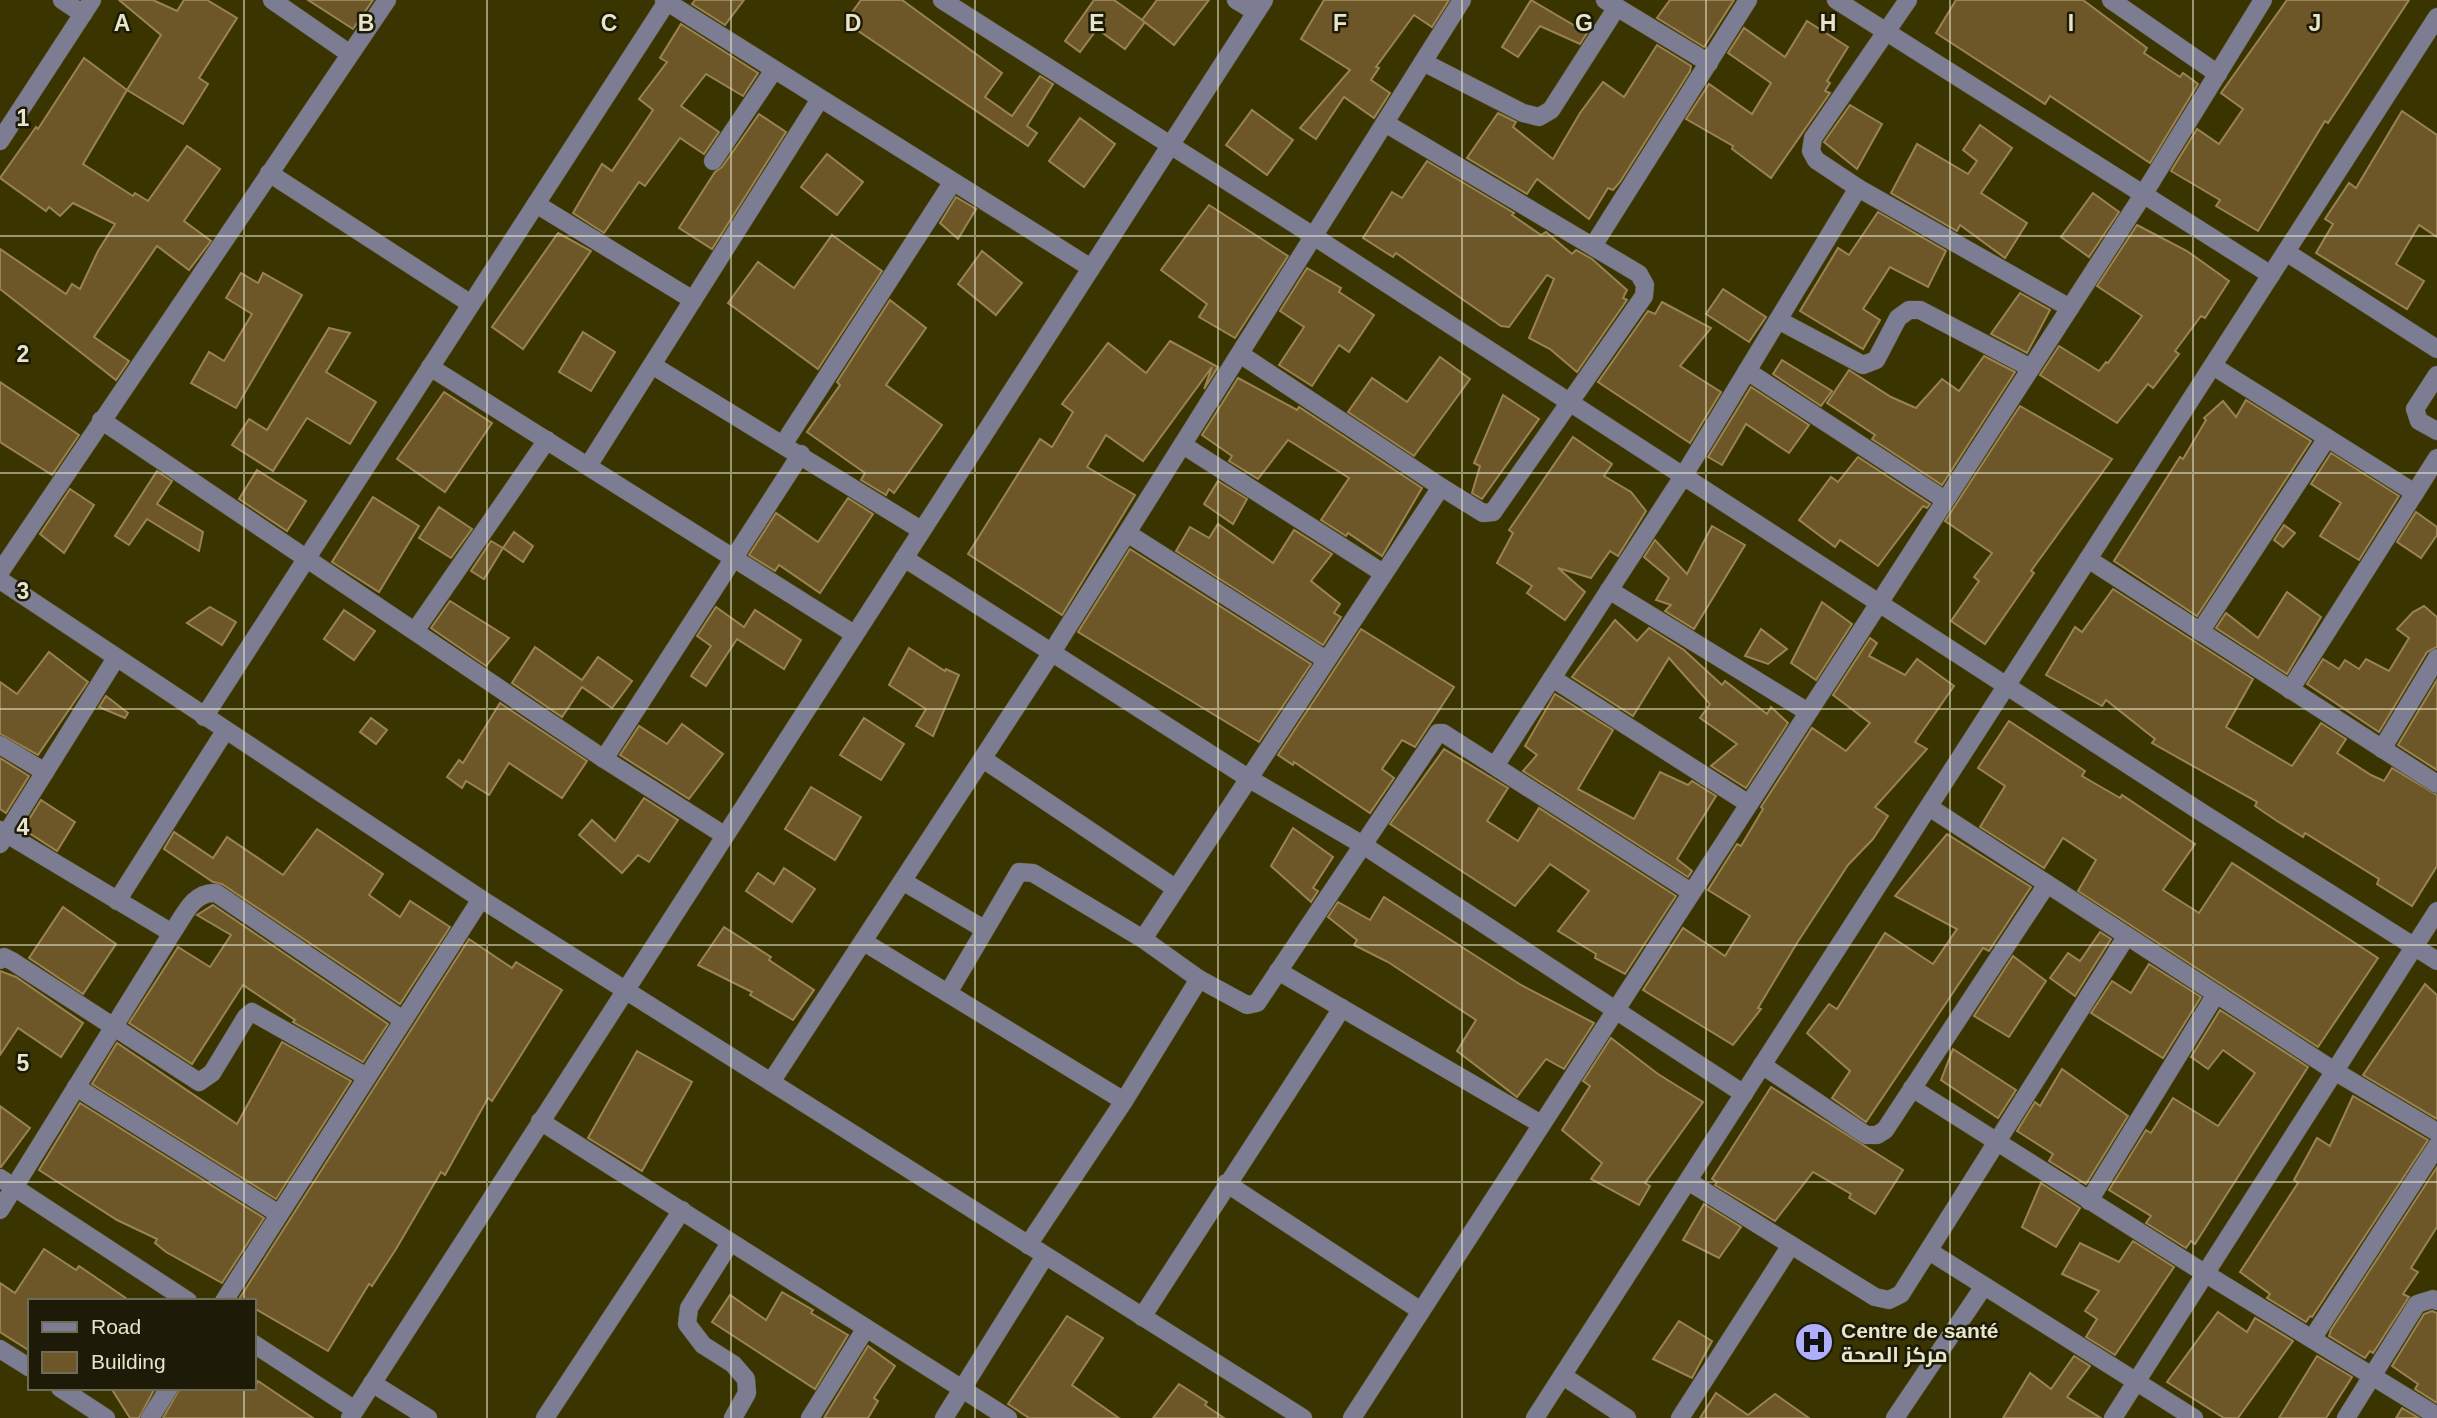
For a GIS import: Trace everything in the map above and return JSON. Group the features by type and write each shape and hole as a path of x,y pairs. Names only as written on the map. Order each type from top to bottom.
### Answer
{"street":[{"path":"0,141 87,7 62,0"},
{"path":"272,0 350,54"},
{"path":"0,572 387,0"},
{"path":"942,0 1684,475 2201,812 2437,961"},
{"path":"256,1345 352,1414 1260,6 1236,0"},
{"path":"771,1082 1052,652 1462,0"},
{"path":"1593,246 1748,0"},
{"path":"1836,0 2271,275"},
{"path":"1908,0 1888,33 1813,138 1811,151 1816,160 1858,188 2070,308"},
{"path":"2111,0 2218,74"},
{"path":"1352,1418 1614,1009 2143,195 2263,0"},
{"path":"204,717 666,1 1091,268"},
{"path":"1423,62 1523,113 1539,117 1551,110 1611,4 1709,63"},
{"path":"1535,1418 2437,17"},
{"path":"713,161 774,70"},
{"path":"588,466 820,99"},
{"path":"1240,354 1440,487 1483,513 1493,512 1644,296 1645,285 1639,274 1385,123"},
{"path":"269,173 471,304"},
{"path":"784,443 952,183"},
{"path":"1495,766 1684,475 1858,188"},
{"path":"536,204 693,300"},
{"path":"2286,252 2437,349"},
{"path":"1778,320 1863,365 1876,360 1898,318 1909,310 1920,310 2031,368"},
{"path":"652,365 784,443 921,530"},
{"path":"2213,366 2415,493"},
{"path":"430,367 854,634"},
{"path":"1747,371 1945,500"},
{"path":"2437,375 2415,409 2415,415 2437,431"},
{"path":"102,420 604,759 724,835"},
{"path":"2200,632 2327,438"},
{"path":"415,631 547,440"},
{"path":"1183,445 1383,573"},
{"path":"604,759 801,454"},
{"path":"2290,690 2437,458"},
{"path":"1143,939 1440,487"},
{"path":"1127,533 1326,660"},
{"path":"904,558 1248,778 1363,845 1744,1094"},
{"path":"2088,559 2437,784"},
{"path":"0,580 481,899 1303,1418"},
{"path":"1609,590 1808,712"},
{"path":"116,658 2,836 172,933"},
{"path":"2382,749 2437,658"},
{"path":"1552,678 1749,804"},
{"path":"117,901 225,731"},
{"path":"948,993 1019,872 1033,873 1143,939 1199,979 1247,1005 1256,1003 1438,733 1443,733 1691,891"},
{"path":"0,745 45,772"},
{"path":"983,759 1175,888"},
{"path":"1928,807 2336,1072 2437,1132"},
{"path":"904,882 984,929"},
{"path":"1762,1065 1866,1135 1877,1135 1885,1130 2047,884"},
{"path":"0,1210 7,1183 76,1087 195,899 205,892 216,893 403,1020"},
{"path":"225,1299 481,899"},
{"path":"2113,1418 2437,911"},
{"path":"1688,1181 1875,1297 1889,1300 1901,1294 2126,937"},
{"path":"864,942 1124,1101"},
{"path":"0,960 4,957 12,961 200,1082 212,1073 246,1017 253,1012 367,1077"},
{"path":"1278,971 1541,1124"},
{"path":"1028,1245 1124,1101 1199,979"},
{"path":"2089,1201 2216,994"},
{"path":"1142,1317 1226,1183 1342,1008"},
{"path":"76,1087 279,1214"},
{"path":"1912,1088 2206,1275 2437,1416"},
{"path":"540,1121 1008,1418"},
{"path":"2312,1339 2437,1146"},
{"path":"7,1183 185,1299"},
{"path":"1226,1183 1421,1311"},
{"path":"550,1416 682,1210"},
{"path":"730,1243 689,1308 687,1324 703,1345 733,1364 746,1379 747,1393 733,1418"},
{"path":"1680,1418 1791,1245"},
{"path":"1929,1251 2194,1418"},
{"path":"944,1418 1045,1256"},
{"path":"1895,1418 1984,1286"},
{"path":"2346,1418 2417,1304 2433,1298 2437,1301"},
{"path":"810,1418 866,1328"},
{"path":"0,1349 28,1367"},
{"path":"1563,1376 1627,1418"},
{"path":"372,1383 428,1418"},
{"path":"63,1390 106,1418"},
{"path":"150,1418 168,1390"}],"building":[{"path":"119,0 153,0 177,11 184,0 207,0 237,18 199,78 208,84 183,124 127,90 161,35"},
{"path":"308,0 373,0 353,29"},
{"path":"695,0 744,0 725,25 692,4"},
{"path":"861,0 902,0 1002,73 985,97 1012,116 1040,76 1053,84 1027,126 1037,133 1028,146 845,22"},
{"path":"1094,0 1114,0 1145,22 1125,49 1097,29 1080,52 1065,41"},
{"path":"1157,0 1209,0 1174,45 1142,20"},
{"path":"1324,0 1449,0 1432,27 1414,15 1376,67 1379,68 1371,80 1390,93 1374,118 1344,97 1316,139 1300,128 1350,70 1301,39"},
{"path":"1531,0 1587,33 1580,44 1540,26 1518,57 1502,47"},
{"path":"1670,0 1734,0 1704,47 1657,18"},
{"path":"1956,0 2083,0 2147,48 2144,53 2180,77 2183,73 2198,84 2150,163 2050,96 2045,104 1936,33"},
{"path":"2287,0 2409,0 2328,123 2325,121 2258,231 2216,206 2220,200 2171,171 2197,129 2219,144 2243,109 2221,93"},
{"path":"1807,21 1848,47 1827,81 1830,83 1825,91 1830,93 1771,178 1732,149 1733,146 1686,119 1709,84 1752,114 1771,83 1728,53 1744,28 1785,57"},
{"path":"681,24 758,73 743,96 706,74 681,106 719,132 704,154 680,138 645,186 639,182 604,233 573,213 602,164 612,171 653,110 639,99 667,62 660,58"},
{"path":"1657,45 1691,66 1690,71 1620,182 1613,190 1608,188 1589,219 1537,179 1527,194 1467,158 1498,113 1516,122 1513,127 1553,159 1580,113 1603,82 1624,97"},
{"path":"84,58 127,90 83,164 133,196 135,193 148,201 187,146 220,169 184,221 211,241 189,270 157,246 94,337 129,361 116,380 0,289 0,249 66,294 72,284 80,289 98,251 115,224 73,203 60,216 49,207 46,211 0,178 36,127 38,129"},
{"path":"1850,105 1882,124 1857,169 1824,142"},
{"path":"1252,110 1293,140 1267,175 1226,145"},
{"path":"2402,111 2437,135 2437,237 2419,225 2396,264 2424,281 2407,309 2316,253 2333,224 2325,219 2349,183 2356,188"},
{"path":"759,114 786,132 712,249 679,228 715,172 722,167"},
{"path":"1080,118 1115,144 1084,187 1049,161"},
{"path":"1980,125 2012,148 1981,193 2027,223 2005,258 1960,225 1957,231 1891,193 1917,144 1968,174 1977,161 1963,150"},
{"path":"827,154 863,182 837,215 801,187"},
{"path":"1427,161 1514,213 1512,215 1541,235 1546,232 1572,254 1576,250 1592,259 1627,290 1623,298 1627,300 1577,372 1550,349 1529,338 1554,279 1547,275 1509,327 1501,326 1396,253 1393,257 1363,238 1392,192 1402,198"},
{"path":"2093,193 2119,212 2089,257 2061,237"},
{"path":"956,197 976,209 958,239 940,223"},
{"path":"1209,205 1288,256 1235,338 1199,317 1207,304 1161,270"},
{"path":"1878,212 1946,251 1928,287 1890,267 1863,309 1880,320 1863,349 1800,311 1838,248 1849,255"},
{"path":"2137,225 2187,251 2229,281 2205,318 2201,316 2175,351 2179,354 2153,388 2148,384 2117,423 2040,375 2059,346 2099,371 2108,363 2142,316 2097,286"},
{"path":"558,233 591,251 523,349 492,327"},
{"path":"832,235 882,271 818,369 728,303 758,262 794,288"},
{"path":"982,251 1022,283 996,315 958,284"},
{"path":"1307,268 1341,288 1339,292 1374,315 1349,352 1339,345 1312,386 1279,365 1304,327 1280,311"},
{"path":"241,273 258,283 263,273 302,295 236,408 191,383 209,352 224,361 252,314 226,298"},
{"path":"1723,289 1766,317 1749,342 1706,314"},
{"path":"2020,293 2050,310 2027,353 1991,334"},
{"path":"890,300 926,328 886,385 942,425 894,493 889,489 886,495 861,480 865,473 807,432 840,385 837,382"},
{"path":"1662,302 1711,328 1680,366 1721,392 1690,443 1598,382 1648,311 1655,314"},
{"path":"329,328 350,333 326,372 376,402 350,444 307,418 273,471 232,445 249,419 267,430"},
{"path":"583,332 615,352 591,391 559,372"},
{"path":"1170,341 1218,367 1204,389 1212,367 1143,461 1106,435 1087,467 1135,495 1062,615 968,554 1040,439 1052,447 1073,412 1062,404 1108,343 1146,373"},
{"path":"1984,356 2015,372 1942,485 1872,439 1875,435 1827,403 1849,370 1891,397 1916,408 1942,379 1959,391"},
{"path":"1440,357 1470,379 1414,456 1348,412 1372,378 1407,402"},
{"path":"1782,360 1832,391 1821,406 1773,374"},
{"path":"1238,378 1297,410 1299,407 1422,488 1382,556 1348,533 1346,536 1321,520 1349,478 1288,440 1258,479 1229,461 1232,456 1202,435"},
{"path":"0,382 79,435 52,475 0,442"},
{"path":"1751,387 1809,425 1789,453 1746,424 1722,465 1708,457"},
{"path":"444,392 492,423 445,492 397,459"},
{"path":"1503,395 1539,419 1482,499 1472,493 1480,466 1474,463"},
{"path":"2246,400 2311,441 2197,616 2114,561 2180,457 2183,459 2206,420 2204,418 2223,401 2236,417"},
{"path":"2020,406 2112,459 2031,571 2034,573 1985,644 1951,621 1979,581 1974,577 1992,553 1945,521"},
{"path":"1573,437 1612,464 1604,476 1631,492 1646,511 1618,556 1610,551 1591,578 1558,568 1585,592 1565,620 1527,593 1532,586 1497,563 1513,533 1509,530"},
{"path":"2331,453 2399,496 2359,560 2320,536 2341,503 2311,484"},
{"path":"1858,457 1930,504 1927,508 1923,506 1878,566 1840,540 1835,547 1799,520 1831,477 1838,482"},
{"path":"257,470 306,501 287,531 239,499"},
{"path":"157,471 172,481 157,504 203,532 199,551 147,519 129,545 115,536"},
{"path":"1218,481 1247,499 1233,524 1204,504"},
{"path":"70,489 94,505 64,553 40,534"},
{"path":"373,497 419,526 379,592 332,562"},
{"path":"848,498 873,514 820,593 779,565 775,571 749,555 776,513 818,542"},
{"path":"439,507 472,529 451,558 419,538"},
{"path":"2416,512 2437,527 2437,535 2421,558 2397,542"},
{"path":"1218,524 1273,563 1294,530 1332,554 1311,581 1340,604 1334,613 1341,617 1323,645 1176,551 1190,527 1209,538"},
{"path":"2284,525 2295,533 2283,547 2274,540"},
{"path":"1712,526 1745,545 1694,629 1665,611 1671,605 1656,600 1669,578 1644,557 1655,540 1687,574"},
{"path":"514,532 533,546 523,562 503,548"},
{"path":"491,541 503,548 484,579 471,571"},
{"path":"1130,549 1311,664 1259,742 1078,632"},
{"path":"2113,589 2253,679 2226,727 2292,766 2321,723 2346,739 2337,753 2371,775 2384,781 2392,768 2437,795 2437,866 2412,906 2377,884 2379,879 2305,833 2303,837 2277,821 2255,806 2257,802 2152,743 2155,739 2106,700 2102,706 2046,675 2075,627 2082,632"},
{"path":"2287,592 2321,617 2287,674 2216,628 2226,613 2258,638"},
{"path":"450,601 509,638 486,666 431,628"},
{"path":"1822,602 1852,624 1816,680 1791,663"},
{"path":"2424,606 2437,617 2437,647 2427,652 2379,732 2307,684 2323,659 2339,669 2345,660 2359,669 2366,659 2389,671 2409,638 2397,629 2413,612"},
{"path":"210,607 236,622 222,645 187,623"},
{"path":"716,607 744,627 755,610 801,640 784,669 737,639 706,686 691,676 711,646 697,636"},
{"path":"344,610 375,631 354,660 324,639"},
{"path":"1615,620 1637,641 1649,628 1684,650 1722,685 1725,681 1767,714 1771,707 1788,723 1746,788 1711,766 1737,744 1700,718 1710,704 1669,658 1633,716 1572,677"},
{"path":"1361,629 1454,687 1415,747 1402,740 1382,769 1394,778 1370,813 1294,762 1293,765 1278,755"},
{"path":"1761,629 1787,649 1768,664 1745,656"},
{"path":"1870,638 1877,643 1869,656 1905,675 1917,659 1954,686 1915,742 1927,749 1875,807 1888,816 1873,839 1848,865 1797,943 1758,1008 1761,1009 1733,1045 1643,990 1683,928 1725,956 1750,916 1708,890 1737,844 1741,846 1763,809 1761,807 1812,728 1846,751 1870,723 1833,695"},
{"path":"535,647 582,680 598,657 632,681 612,708 582,687 562,717 512,683"},
{"path":"909,648 945,671 946,669 959,675 933,736 916,726 926,709 889,685"},
{"path":"49,652 88,682 38,755 0,734 0,682 17,694"},
{"path":"2437,680 2437,770 2398,745"},
{"path":"1555,694 1613,730 1578,789 1634,819 1660,772 1688,785 1692,781 1716,796 1677,859 1692,871 1688,877 1523,771 1537,755 1525,746"},
{"path":"106,696 128,713 125,718 99,707"},
{"path":"500,703 587,761 562,798 509,763 489,795 466,781 462,788 447,777 459,760 463,763"},
{"path":"371,718 387,730 376,744 360,732"},
{"path":"864,718 904,744 881,780 840,755"},
{"path":"2009,721 2085,771 2082,776 2120,798 2122,795 2195,844 2163,890 2199,913 2232,863 2378,958 2318,1047 2078,891 2096,860 2063,838 2044,868 1980,827 2005,786 1978,768"},
{"path":"682,724 723,754 689,799 620,755 639,726 667,744"},
{"path":"1444,749 1508,788 1487,821 1518,841 1539,808 1676,896 1625,974 1595,958 1596,954 1558,931 1589,891 1550,864 1515,906 1390,824"},
{"path":"0,758 29,776 6,813 0,809"},
{"path":"811,787 861,817 835,860 785,829"},
{"path":"644,798 678,820 649,862 638,855 622,873 579,835 592,820 615,841"},
{"path":"41,800 75,822 57,851 23,829"},
{"path":"1293,828 1333,857 1313,888 1318,891 1311,902 1271,866"},
{"path":"317,829 383,874 369,895 400,917 410,901 450,927 400,1004 222,884 213,882 164,849 174,832 213,858 227,837 283,875"},
{"path":"1947,834 2031,887 1989,951 1983,948 1866,1122 1832,1098 1850,1071 1807,1033 1829,1004 1837,1009 1885,933 1933,964 1957,929 1895,896"},
{"path":"784,868 815,889 792,922 746,891 758,873 774,884"},
{"path":"1384,897 1521,985 1594,1023 1564,1069 1546,1059 1517,1097 1457,1051 1476,1020 1388,962 1354,945 1357,940 1328,917 1338,902 1370,920"},
{"path":"213,905 388,1024 363,1062 293,1022 295,1020 243,985 192,1064 129,1023 178,947 210,967 231,935 197,915"},
{"path":"63,907 116,944 83,994 29,958"},
{"path":"724,927 771,957 769,960 814,990 793,1020 750,995 752,992 698,965"},
{"path":"2100,932 2111,939 2075,996 2050,978 2068,953 2080,961"},
{"path":"469,939 512,968 516,962 562,990 492,1101 488,1098 445,1175 441,1172 396,1249 372,1286 369,1284 328,1351 256,1309 256,1299 239,1299"},
{"path":"2013,956 2046,981 2009,1037 1974,1016"},
{"path":"2149,964 2201,997 2163,1058 2091,1013 2112,981 2131,993"},
{"path":"0,971 16,977 83,1023 61,1057 18,1028 0,1055"},
{"path":"2425,984 2437,995 2437,1119 2363,1075"},
{"path":"2220,1010 2308,1067 2195,1244 2191,1241 2186,1248 2146,1223 2151,1216 2109,1190 2146,1130 2151,1133 2173,1098 2218,1126 2255,1073 2223,1050 2208,1069 2191,1057"},
{"path":"1611,1038 1658,1074 1703,1102 1645,1183 1650,1186 1639,1205 1591,1179 1602,1163 1562,1130 1590,1086 1583,1081"},
{"path":"282,1042 351,1081 276,1199 92,1084 117,1043 237,1124"},
{"path":"1953,1049 2016,1090 1998,1118 1941,1080"},
{"path":"637,1051 692,1082 642,1171 588,1138"},
{"path":"2062,1069 2128,1116 2086,1184 2049,1161 2053,1154 2017,1131 2035,1102 2040,1106"},
{"path":"1771,1087 1903,1170 1875,1214 1849,1198 1851,1194 1813,1172 1775,1221 1715,1185 1717,1182 1712,1179"},
{"path":"2353,1096 2428,1140 2312,1317 2306,1322 2267,1298 2270,1294 2240,1272 2298,1183 2294,1180 2317,1138 2330,1146"},
{"path":"80,1103 264,1218 222,1283 166,1252 155,1243 157,1239 117,1220 39,1170"},
{"path":"0,1106 30,1128 1,1167 0,1167"},
{"path":"2437,1167 2437,1227 2411,1268 2418,1272 2403,1294 2409,1297 2373,1353 2370,1351 2365,1358 2329,1336 2331,1330"},
{"path":"2041,1183 2080,1208 2056,1247 2022,1227"},
{"path":"1704,1204 1741,1227 1719,1258 1683,1240"},
{"path":"2133,1241 2174,1267 2115,1355 2086,1337 2097,1319 2085,1311 2099,1291 2062,1274 2080,1243 2119,1262"},
{"path":"44,1249 76,1270 79,1266 127,1299 28,1299 28,1350 0,1332 0,1283 15,1293"},
{"path":"782,1292 848,1335 815,1389 712,1322 730,1295 766,1320"},
{"path":"2432,1311 2437,1313 2437,1403 2415,1389 2418,1384 2392,1366 2424,1314"},
{"path":"2218,1312 2247,1332 2255,1318 2293,1341 2238,1418 2224,1418 2167,1382"},
{"path":"1067,1316 1103,1338 1072,1385 1119,1418 1029,1418 1008,1404"},
{"path":"1679,1321 1712,1341 1692,1378 1653,1359"},
{"path":"868,1346 895,1366 874,1398 878,1401 868,1418 824,1418"},
{"path":"2074,1356 2090,1366 2067,1397 2101,1418 2003,1418 2030,1373 2051,1389"},
{"path":"2317,1356 2352,1377 2326,1418 2279,1418"},
{"path":"258,1381 313,1418 163,1418 179,1390 256,1390"},
{"path":"1179,1384 1207,1402 1205,1405 1224,1418 1153,1418"},
{"path":"112,1390 154,1390 139,1418 130,1418"},
{"path":"1716,1393 1748,1415 1775,1394 1809,1418 1700,1418"},
{"path":"2402,1408 2419,1418 2396,1418"}],"place":[{"name":"Centre de santé مركز الصحة","path":"1814,1342"}]}
